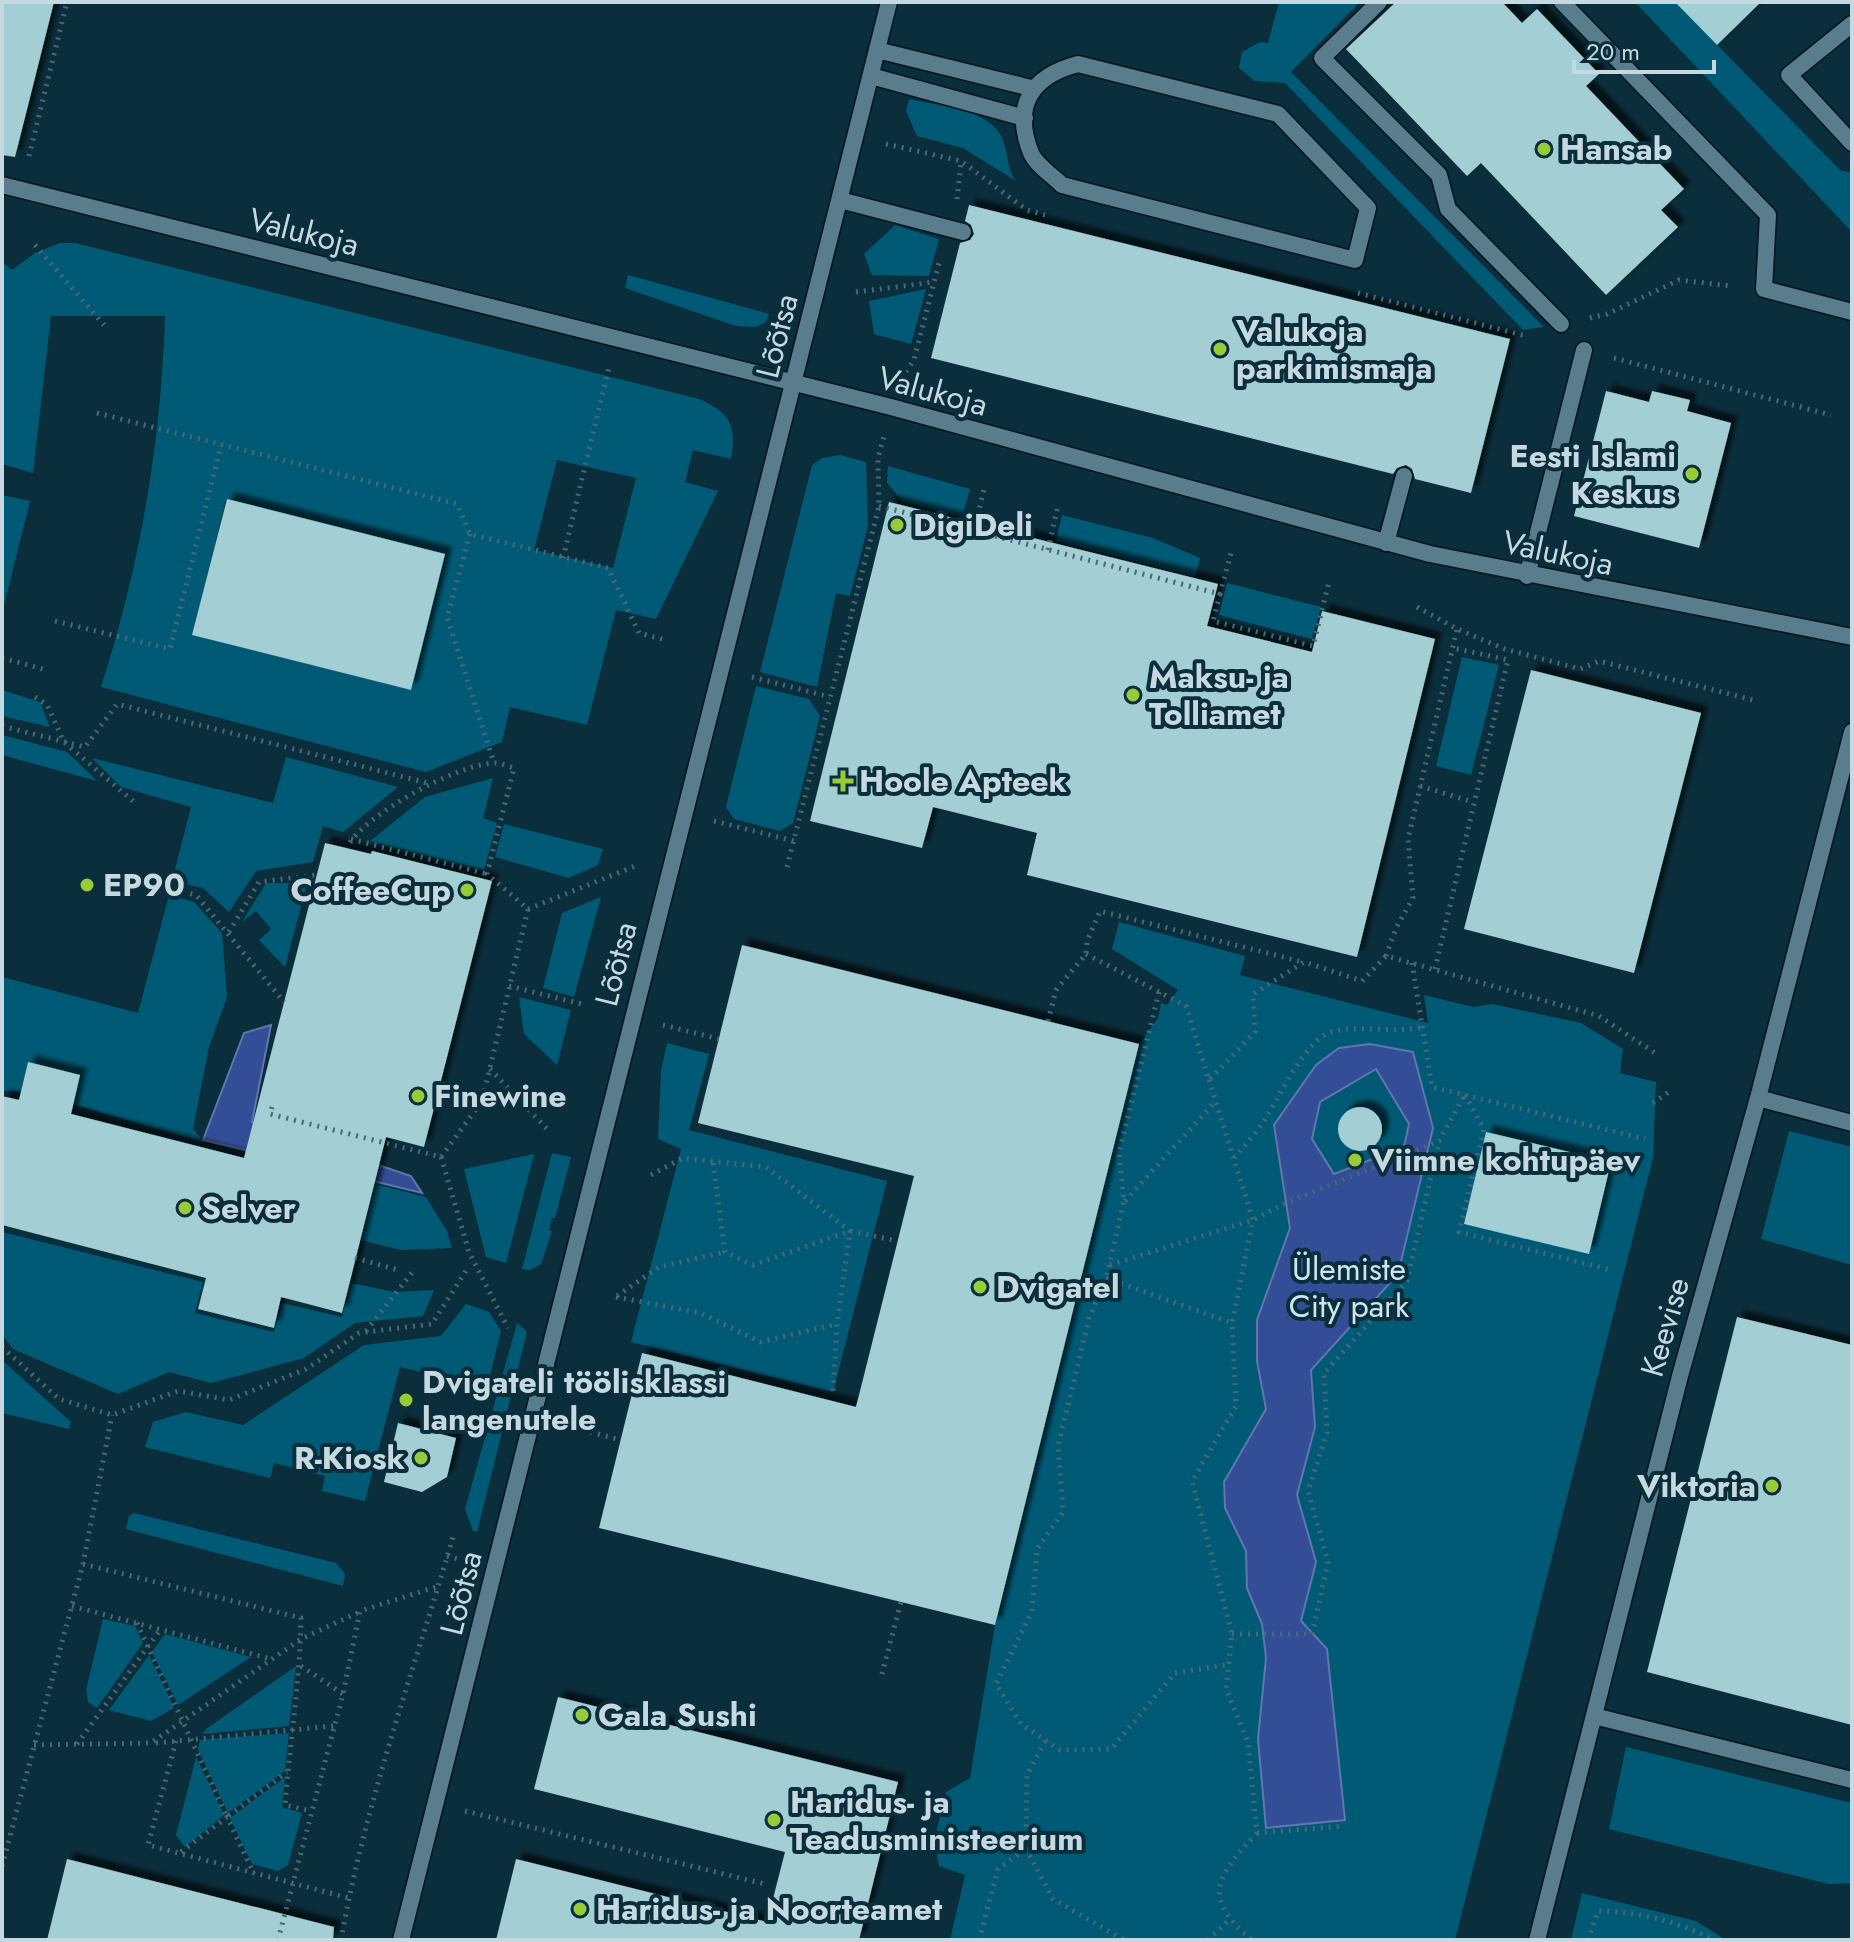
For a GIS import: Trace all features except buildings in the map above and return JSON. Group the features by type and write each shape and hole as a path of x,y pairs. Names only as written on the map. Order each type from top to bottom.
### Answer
{"street":[{"name":"Lõõtsa","path":"401,1940 889,2"},
{"path":"1379,2 1322,58 1439,175 1448,209 1561,324"},
{"path":"1562,2 1768,215 1764,289 1852,312"},
{"path":"1852,24 1789,75 1852,143"},
{"path":"877,50 1031,88"},
{"path":"1078,64 1278,114 1368,208 1355,260 1062,185 1031,155 1025,118 1031,88 1051,71 1078,64"},
{"path":"871,76 1025,118"},
{"name":"Valukoja","path":"2,185 794,384 1386,543 1527,576 1852,637"},
{"path":"840,200 956,230"},
{"path":"1527,576 1584,350"},
{"path":"1386,543 1404,476"},
{"name":"Keevise","path":"1537,1940 1680,1376 1758,1098 1852,732"},
{"path":"1758,1098 1852,1123"},
{"path":"1594,1716 1852,1780"}],"path":[{"path":"29,156 67,2"},
{"path":"897,383 914,360 934,282 956,230 961,161"},
{"path":"35,245 104,325"},
{"path":"1561,324 1607,314 1679,280 1764,289"},
{"path":"856,292 934,282"},
{"path":"563,558 616,339"},
{"path":"97,413 457,504 470,534 447,617 494,763"},
{"path":"787,867 879,506 878,458 885,432"},
{"path":"55,621 170,649 221,445"},
{"path":"974,531 985,485"},
{"path":"1048,550 1058,505"},
{"path":"879,506 1220,594"},
{"path":"470,534 608,568 639,633 665,640"},
{"path":"1231,553 1213,621 1313,646 1329,582"},
{"path":"1417,607 1457,629 1505,649 1580,669 1599,661 1757,701"},
{"path":"1048,1021 1056,990 1086,954 1087,941 1100,911 1304,962 1362,981 1386,956 1396,928 1413,898 1408,839 1457,629"},
{"path":"1435,969 1508,660 1453,648"},
{"path":"2,658 43,669"},
{"path":"751,676 830,697"},
{"path":"35,697 47,705 64,742 133,801"},
{"path":"2,726 85,747 117,704 429,783"},
{"path":"347,848 356,831 429,783 494,763 514,768 487,874"},
{"path":"1420,786 1473,802"},
{"path":"714,821 794,841"},
{"path":"351,839 487,874 528,909"},
{"path":"113,873 196,895 284,1002"},
{"path":"229,932 259,882 316,875"},
{"path":"528,909 615,875"},
{"path":"441,1157 482,1101 528,909"},
{"path":"1086,954 1186,1006 1253,1220 1232,1323 1236,1406 1192,1481 1232,1634 1226,1665 1226,1689 1248,1742 1257,1833"},
{"path":"1386,956 1599,1016 1655,1053"},
{"path":"1209,1080 1255,1032 1253,994 1304,962"},
{"path":"1412,963 1432,1087 1645,1139"},
{"path":"509,986 582,1004"},
{"path":"1159,992 1119,1153 1124,1201 1106,1278 1089,1318 1058,1446 1063,1512 1037,1549 1032,1611 996,1684 1021,1724 1060,1750 1111,1749 1175,1673 1226,1665"},
{"path":"663,1025 719,1039"},
{"path":"1234,1158 1261,1125 1301,1059 1327,1033 1358,1029 1398,1032 1422,1027"},
{"path":"490,1069 549,1131"},
{"path":"1653,1103 1670,1091"},
{"path":"1232,1634 1312,1634 1328,1562 1308,1491 1327,1432 1324,1373 1407,1281 1439,1141 1465,1094"},
{"path":"1465,1094 1484,1129 1459,1232 1611,1270"},
{"path":"1124,1201 1215,1102"},
{"path":"272,1107 270,1114 441,1157"},
{"path":"1109,1266 1253,1220 1288,1202 1439,1141"},
{"path":"441,1157 469,1252 508,1328"},
{"path":"651,1175 683,1158 766,1167 850,1231 897,1241"},
{"path":"713,1163 725,1252"},
{"path":"837,1324 760,1342 701,1313 616,1297 659,1267 725,1252 753,1265 850,1231"},
{"path":"833,1392 837,1324 850,1231"},
{"path":"355,1258 398,1270"},
{"path":"365,1332 432,1324 467,1269"},
{"path":"2,1347 59,1399 112,1415 178,1391 229,1400 306,1369 365,1332 414,1270"},
{"path":"1106,1278 1232,1323"},
{"path":"2,1866 83,1564 112,1415"},
{"path":"567,1426 621,1440"},
{"path":"341,1940 349,1898 453,1537"},
{"path":"447,1556 469,1562"},
{"path":"83,1564 301,1618 301,1666 291,1729 285,1805 311,1811"},
{"path":"151,1743 301,1639 360,1611 439,1586"},
{"path":"882,1674 901,1602"},
{"path":"72,1606 272,1659"},
{"path":"278,1940 343,1694 360,1611"},
{"path":"137,1623 254,1874"},
{"path":"77,1745 160,1630"},
{"path":"301,1666 343,1694"},
{"path":"34,1745 151,1743 334,1726"},
{"path":"176,1741 148,1845 349,1898"},
{"path":"1045,1741 1027,1775 1026,1849 1053,1899 1124,1940"},
{"path":"180,1853 288,1772"},
{"path":"464,1811 765,1884"},
{"path":"1252,1940 1228,1921 1219,1904 1220,1883 1242,1849 1257,1833 1344,1826"},
{"path":"979,1940 998,1869 1026,1849"},
{"path":"1588,1940 1598,1911 1620,1911 1692,1930 1713,1940"},
{"path":"1208,1940 1228,1921"}],"green space":[{"path":"1279,2 1360,2 1291,72 1544,327 1523,330 1285,83 1255,81 1239,68 1242,52 1260,42 1268,43"},
{"path":"1635,2 1675,2 1840,170 1852,173 1852,232"},
{"path":"909,99 962,110 987,121 997,129 1003,140 1016,181 963,148 917,136 906,111"},
{"path":"895,225 939,239 929,276 872,275 864,254"},
{"path":"60,243 75,243 699,399 724,415 732,429 731,459 693,450 685,482 718,491 656,619 616,610 587,725 510,707 502,742 426,772 101,687 127,596 146,504 159,411 165,316 51,316 33,473 2,464 3,263 12,270 35,253","holes":["557,460 636,478 613,568 534,550","226,499 445,554 411,690 193,635"]},
{"path":"628,275 769,314 765,323 755,327 736,326 625,288"},
{"path":"926,289 911,344 874,334 869,301"},
{"path":"840,455 866,462 868,526 850,596 836,593 817,687 760,672 812,465 822,458"},
{"path":"888,466 970,489 962,517 903,502 887,483"},
{"path":"2,495 30,501 2,613"},
{"path":"1062,515 1153,538 1200,558 1195,577 1056,541"},
{"path":"1227,583 1321,607 1312,639 1219,615"},
{"path":"1462,657 1499,665 1471,775 1436,766"},
{"path":"756,686 809,699 820,716 793,823 780,831 734,819 726,807"},
{"path":"2,690 40,702 50,727 2,716"},
{"path":"2,735 67,752 97,781 2,755"},
{"path":"286,757 398,787 343,832 323,826 313,862 256,871 229,912 203,888 172,881 191,807 121,787 92,758 273,803"},
{"path":"493,778 483,818 497,823 484,870 370,841 425,797"},
{"path":"504,824 603,849 598,865 569,878 495,857"},
{"path":"266,883 307,883 285,967 259,940 271,929 256,911 242,922"},
{"path":"169,895 194,902 222,933 227,997 209,1047 193,1129 205,1143 73,1104 80,1075 28,1063 21,1091 2,1091 2,977 138,1013"},
{"path":"601,897 574,997 543,988 562,913"},
{"name":"Ülemiste City park","path":"1119,922 1245,956 1240,975 1428,1023 1424,995 1473,1007 1492,1004 1581,1023 1623,1049 1620,1073 1656,1082 1653,1158 1455,1940 950,1940 965,1875 939,1866 934,1841 946,1792 970,1778 995,1625 1139,1044 1158,1018 1161,1003 1167,1005 1178,990 1112,949"},
{"path":"519,997 571,1010 557,1065 524,1034"},
{"path":"667,1043 709,1054 689,1130 887,1181 833,1392 631,1342 681,1149 658,1139 661,1071"},
{"path":"1789,1131 1852,1147 1852,1265 1761,1239"},
{"path":"552,1153 571,1157 555,1218 552,1218 549,1230 552,1231 541,1264 530,1270 522,1269"},
{"path":"534,1154 506,1263 486,1257 464,1169"},
{"path":"375,1184 426,1197 447,1231 452,1248 401,1250 361,1240"},
{"path":"2,1232 203,1282 195,1313 274,1332 282,1303 342,1317 351,1283 394,1292 434,1290 423,1316 355,1323 304,1358 211,1383 169,1372 118,1394 13,1349 2,1335"},
{"path":"466,1304 489,1312 501,1331 487,1388 400,1367 365,1501 322,1491 325,1476 274,1463 270,1478 145,1447 153,1422 186,1412 243,1425 364,1345 441,1336"},
{"path":"517,1323 527,1332 477,1532 473,1531 465,1509"},
{"path":"2,1360 71,1422 69,1429 2,1413"},
{"path":"134,1513 336,1563 345,1574 343,1586 126,1529 129,1516"},
{"path":"103,1619 135,1626 143,1643 97,1708 88,1702 86,1690"},
{"path":"165,1634 251,1657 178,1705 152,1652"},
{"path":"149,1655 174,1708 151,1721 109,1710"},
{"path":"296,1666 289,1726 202,1734 206,1729"},
{"path":"289,1733 285,1771 228,1813 198,1749 200,1740"},
{"path":"1626,1747 1852,1803 1852,1883 1829,1884 1609,1829"},
{"path":"196,1757 224,1815 185,1847 176,1835"},
{"path":"285,1777 282,1807 302,1813 288,1865 278,1871 252,1864 230,1818"},
{"path":"1582,1893 1696,1921 1726,1940 1571,1940"}],"water":[{"path":"271,1025 252,1122 411,1176 422,1193 203,1140 244,1033"},
{"path":"1370,1044 1413,1052 1433,1128 1398,1274 1311,1370 1315,1427 1297,1495 1316,1562 1301,1621 1327,1649 1345,1820 1266,1828 1258,1739 1266,1658 1262,1624 1247,1588 1246,1551 1225,1508 1224,1482 1266,1409 1257,1361 1257,1320 1290,1228 1274,1125 1316,1065 1339,1048","holes":["1376,1069 1409,1124 1404,1147 1334,1174 1312,1139 1320,1102"]}],"place":[{"name":"Hansab","path":"1544,149"},
{"name":"Valukoja parkimismaja","path":"1220,349"},
{"name":"Eesti Islami Keskus","path":"1692,474"},
{"name":"DigiDeli","path":"897,525"},
{"name":"Maksu- ja Tolliamet","path":"1133,695"},
{"name":"Hoole Apteek","path":"843,781"},
{"name":"EP90","path":"87,885"},
{"name":"CoffeeCup","path":"467,890"},
{"name":"Finewine","path":"418,1096"},
{"name":"Viimne kohtupäev","path":"1355,1160"},
{"name":"Selver","path":"185,1208"},
{"name":"Dvigatel","path":"980,1287"},
{"name":"Dvigateli töölisklassi langenutele","path":"406,1400"},
{"name":"R-Kiosk","path":"421,1458"},
{"name":"Viktoria","path":"1772,1486"},
{"name":"Gala Sushi","path":"582,1715"},
{"name":"Haridus- ja Teadusministeerium","path":"774,1820"},
{"name":"Haridus- ja Noorteamet","path":"580,1909"}]}
